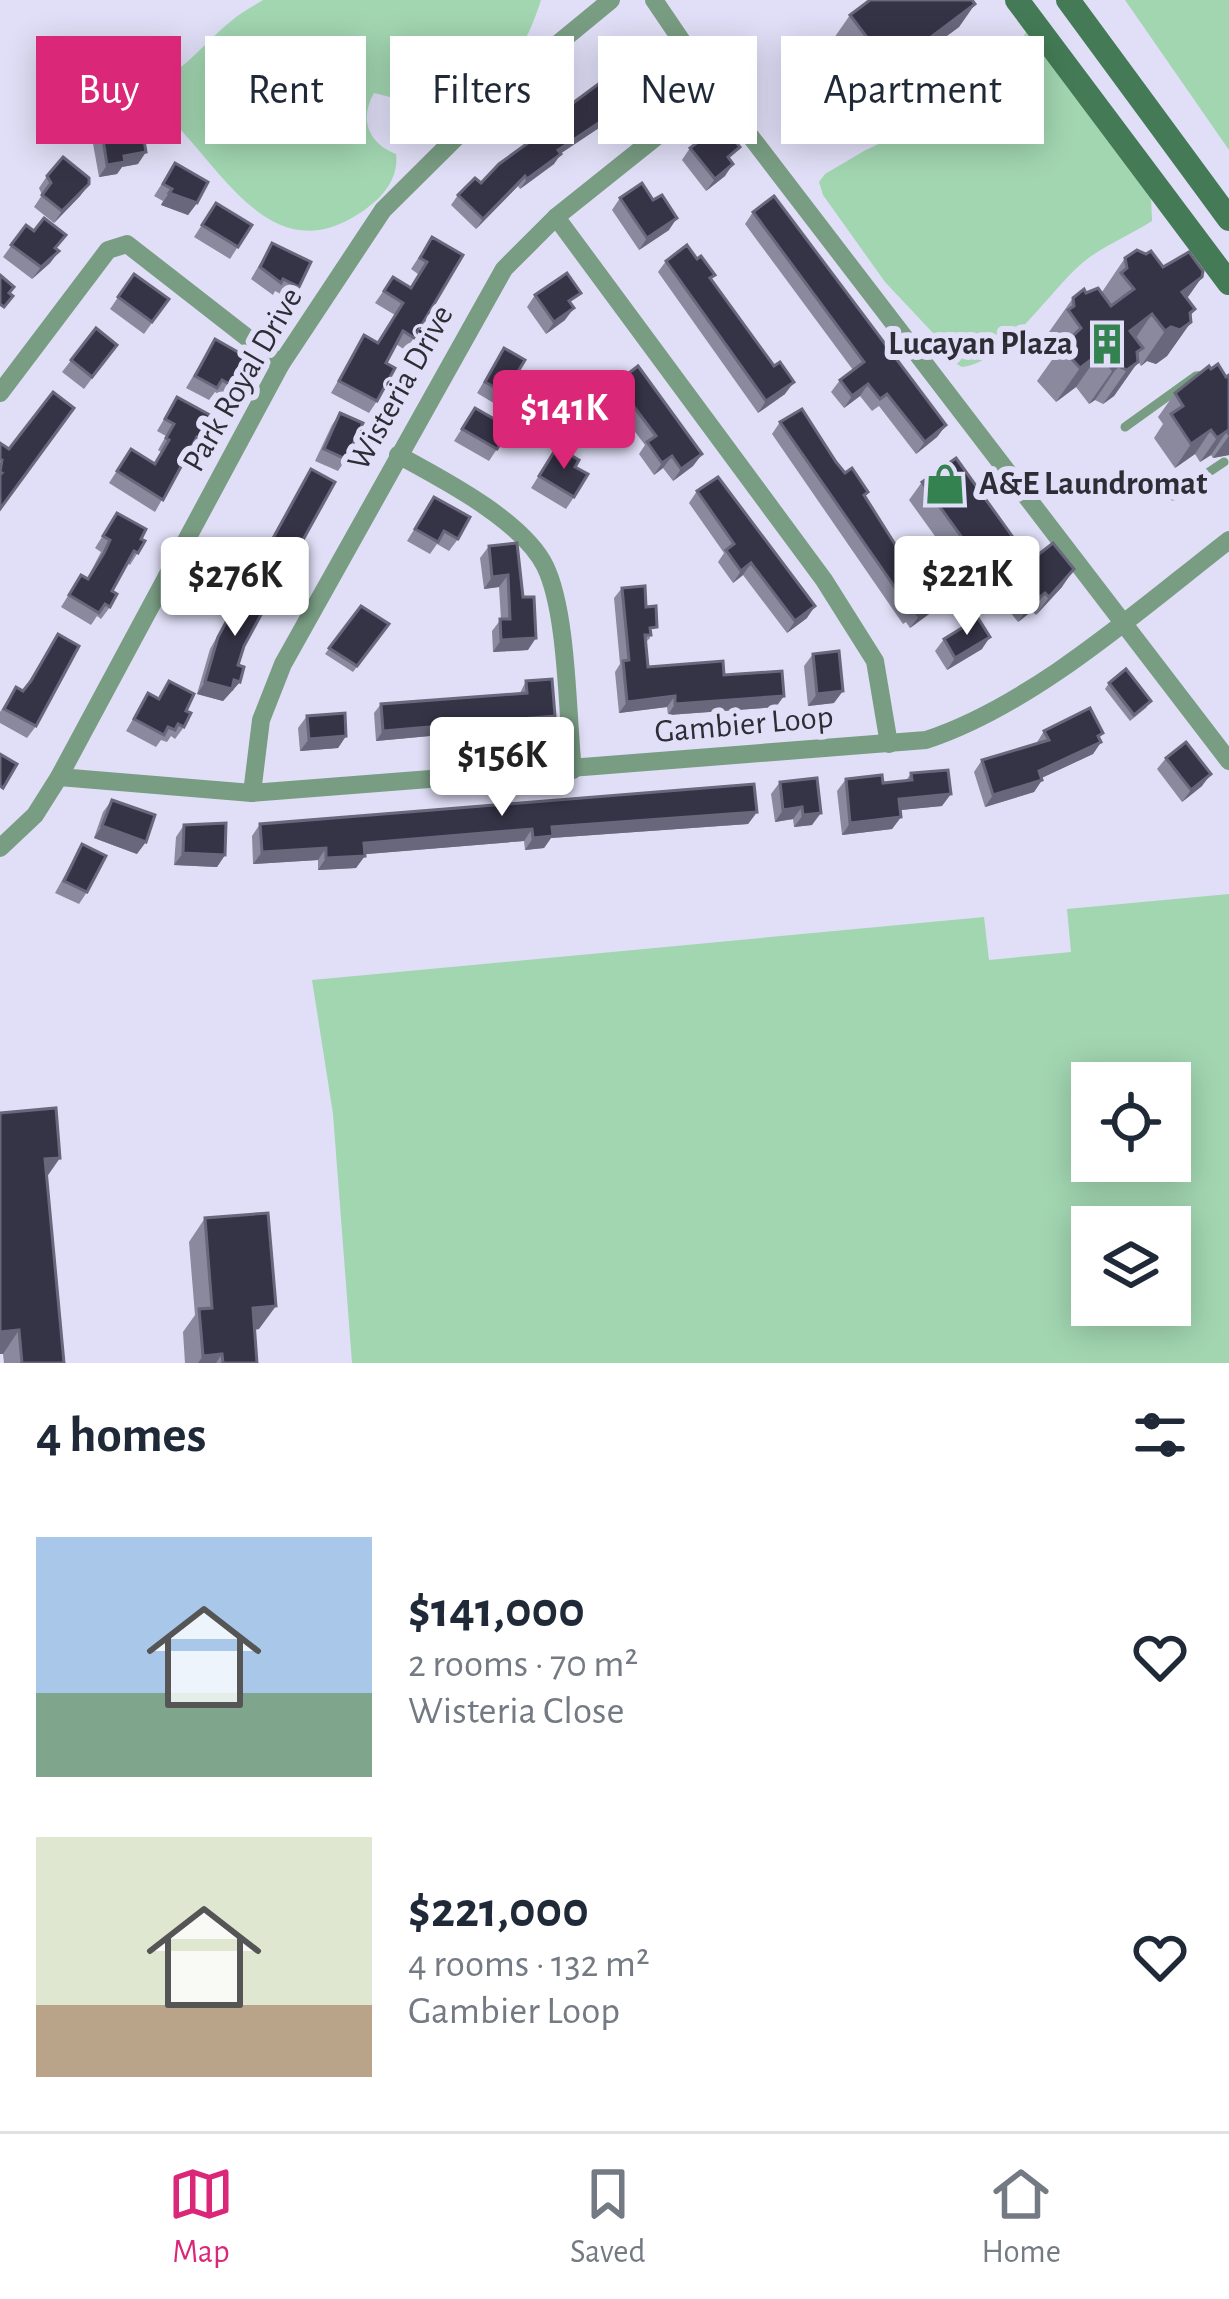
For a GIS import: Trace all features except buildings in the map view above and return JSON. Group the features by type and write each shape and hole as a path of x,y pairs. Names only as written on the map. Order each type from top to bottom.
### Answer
{"main road":[{"path":"1017,0 1229,283"},
{"path":"1046,34 1072,6 1229,219"},
{"path":"1157,190 1189,165"}],"street":[{"name":"Park Royal Drive","path":"0,848 35,815 59,777 281,364 383,210 515,79 611,0"},
{"path":"654,0 678,36"},
{"name":"Wisteria Drive","path":"252,793 260,720 283,664 504,268 556,217 647,144"},
{"path":"756,144 1229,761"},
{"path":"556,217 824,580 875,662 889,743"},
{"path":"0,393 108,250 127,244 281,364"},
{"path":"398,455 503,518 545,565 558,616 573,770"},
{"name":"Gambier Loop","path":"59,777 252,793 926,740 964,728 1015,698 1229,540"}],"lane":[{"path":"1125,428 1196,376 1210,375 1222,392"},
{"path":"1173,496 1224,462"}],"green space":[{"path":"263,0 541,0 527,36 390,36 390,97 374,93 367,121 373,137 396,154 391,180 360,213 332,227 307,231 262,215 181,131 181,66 205,45 205,144 366,144 366,36 215,36"},
{"path":"1125,0 1229,0 1229,150"},
{"path":"1044,55 1151,194 1152,221 1088,259 1009,340 977,363 962,367 950,360 932,332 885,282 823,195 819,182 825,174 878,144 1044,144"},
{"path":"1229,894 1229,1363 352,1363 333,1114 312,980 984,917 989,960 1071,952 1067,909"}],"place":[{"name":"Lucayan Plaza","path":"1107,344"},
{"name":"A&E Laundromat","path":"945,484"}]}
